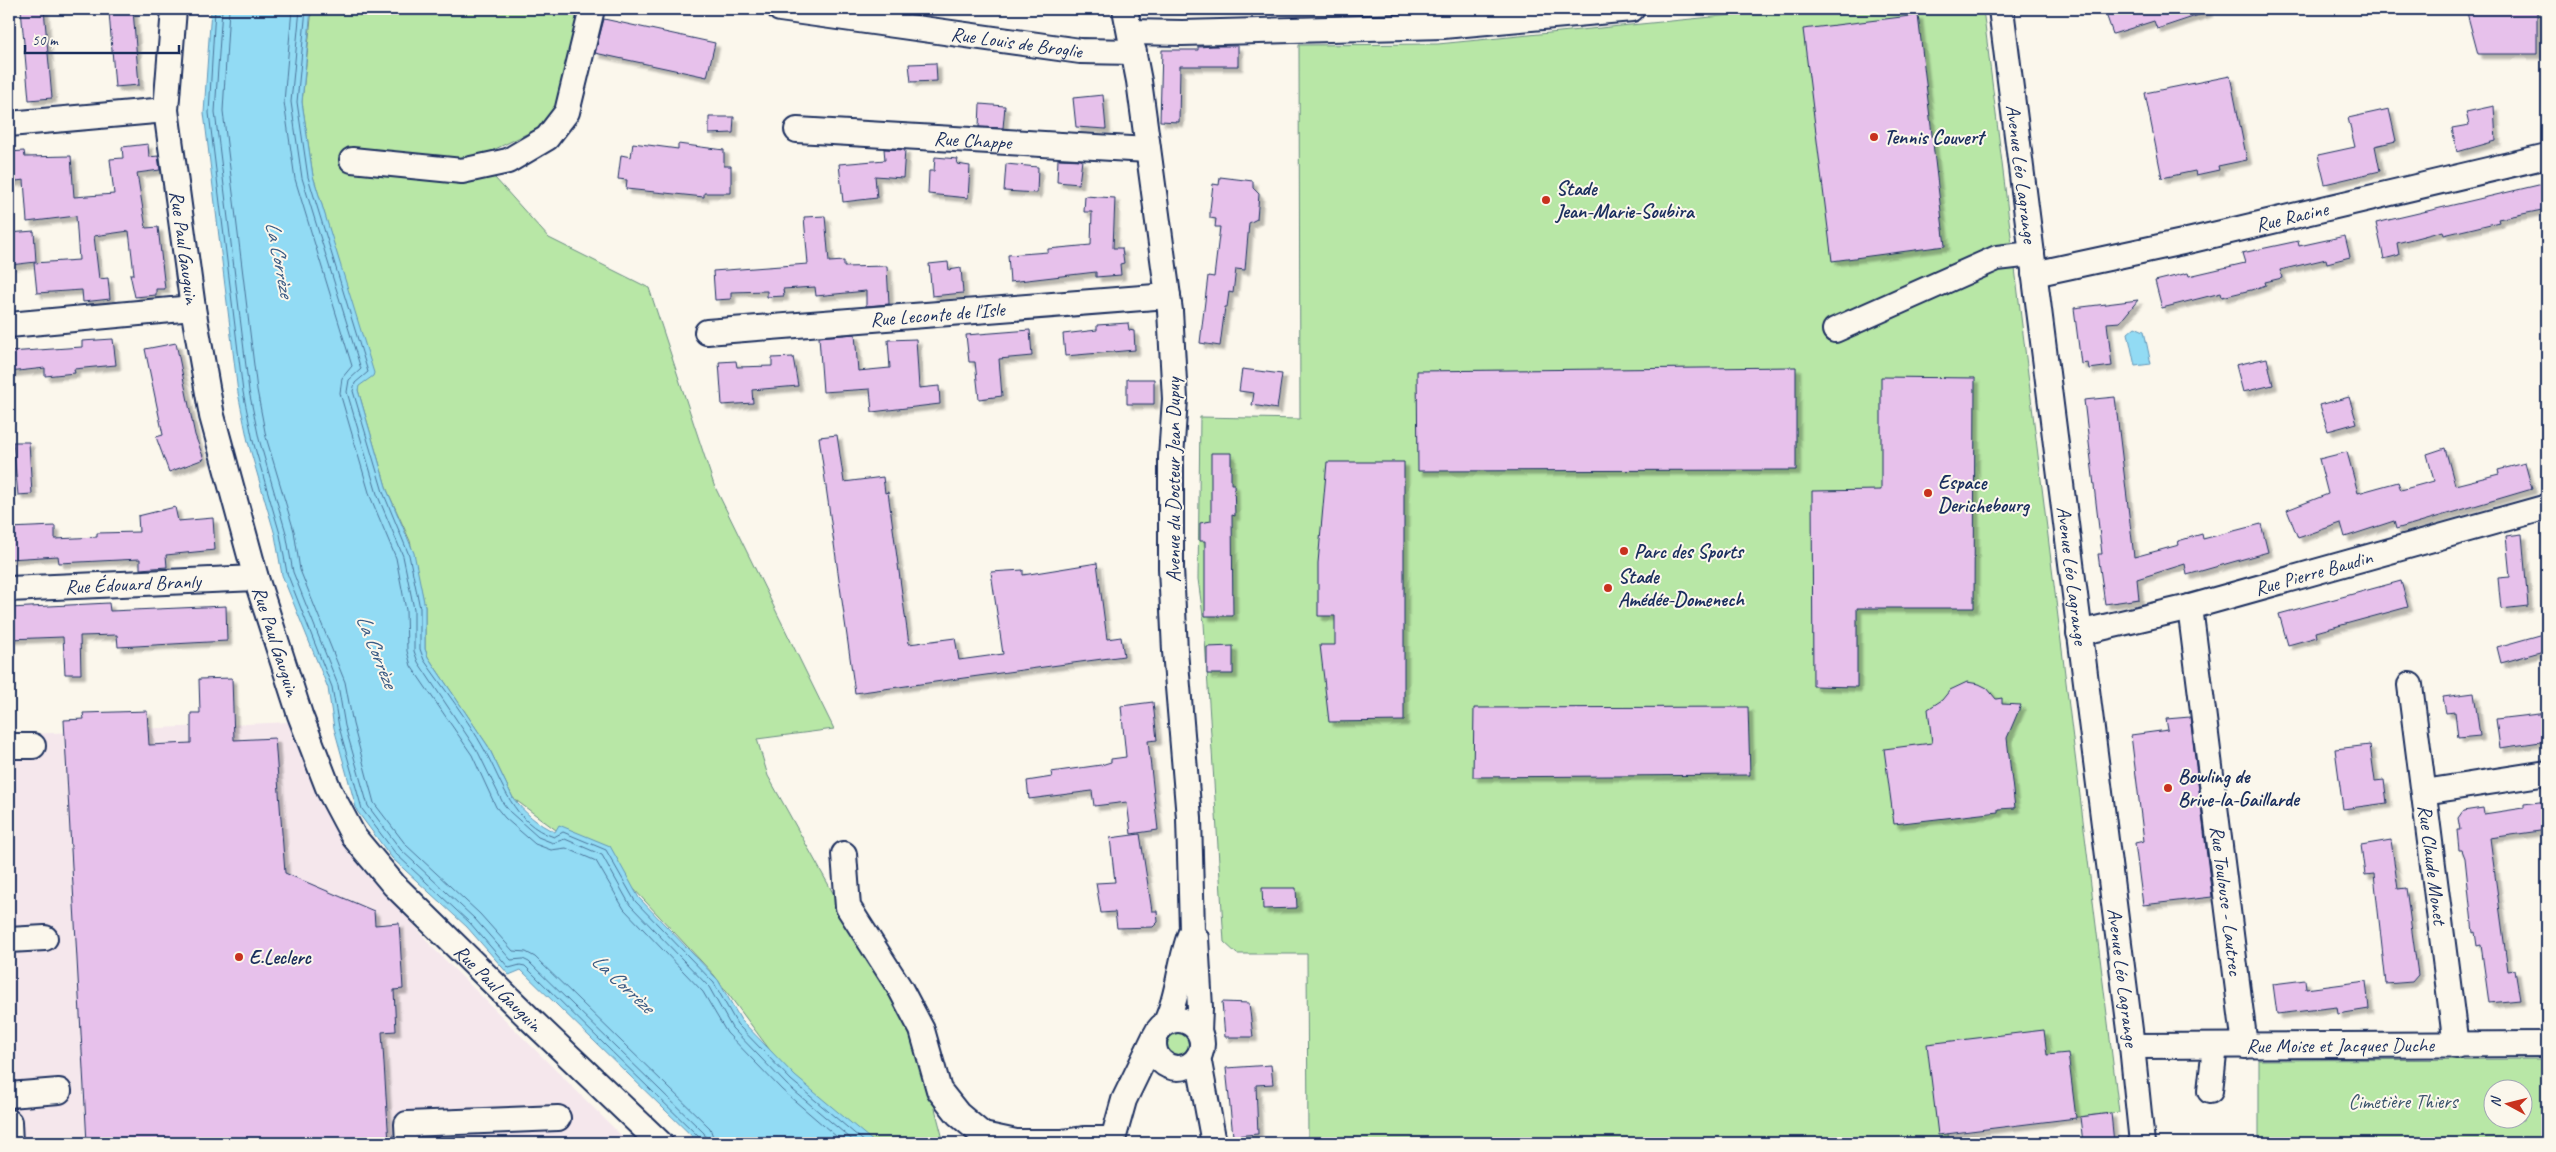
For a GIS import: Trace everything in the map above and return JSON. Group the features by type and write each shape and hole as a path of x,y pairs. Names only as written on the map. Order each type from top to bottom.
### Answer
{"street":[{"name":"Rue Paul Gauguin","path":"174,9 166,110 193,308 212,416 256,578 300,715 329,790 354,838 401,891 529,1018 660,1143"},
{"path":"352,160 462,171 508,161 547,138 568,112 592,9"},
{"name":"Rue Louis de Broglie","path":"780,9 1080,51 1182,33 1443,26 1632,9"},
{"name":"Avenue du Docteur Jean Dupuy","path":"1116,1142 1124,1100 1174,1007 1187,942 1192,930 1189,818 1176,661 1172,568 1171,457 1175,399 1168,296 1132,42 1125,9"},
{"name":"Avenue Léo Lagrange","path":"2001,9 2132,1046 2142,1143"},
{"path":"9,124 166,110"},
{"name":"Rue Chappe","path":"797,130 1148,150"},
{"name":"Rue Racine","path":"1835,330 1997,258 2033,264 2192,240 2547,156"},
{"name":"Rue Leconte de l'Isle","path":"707,332 1168,296"},
{"path":"9,325 193,308"},
{"name":"Rue Pierre Baudin","path":"2079,633 2190,608 2547,507"},
{"name":"Rue Édouard Branly","path":"9,589 256,578"},
{"name":"Rue Toulouse - Lautrec","path":"2190,608 2245,1046"},
{"name":"Rue Claude Monet","path":"2410,685 2456,1046"},
{"path":"9,746 33,746"},
{"path":"2424,792 2547,773"},
{"path":"844,854 848,907 901,990 922,1030 939,1090 958,1114 983,1135 1016,1142 1063,1142 1086,1139 1116,1142 1150,1081 1172,1068 1187,1066 1198,1057"},
{"name":"Avenue du Docteur Jean Dupuy","path":"1192,930 1197,940 1200,1008 1198,1032"},
{"path":"9,940 45,938"},
{"path":"1172,1068 1165,1065 1155,1053 1160,1030 1181,1020 1194,1026 1202,1044 1198,1057 1214,1143"},
{"name":"Rue Moise et Jacques Duche","path":"2132,1046 2456,1046 2547,1044"},
{"path":"2210,1091 2215,1046"},
{"path":"9,1095 59,1091"},
{"path":"408,1143 407,1124 558,1118"},
{"path":"9,1122 10,1143"}],"shaded area":[{"name":"E.Leclerc","path":"290,722 325,811 432,947 629,1143 9,1143 9,735"}],"green space":[{"path":"312,9 579,9 565,102 553,121 477,158 549,238 649,288 714,485 834,729 757,739 768,776 847,918 911,1017 944,1143 839,1143 714,975 631,886 513,798 488,746 428,657 425,649 425,607 410,541 387,490 358,390 339,262 313,176 302,102"},
{"name":"Parc des Sports","path":"1793,9 1983,9 2119,1112 1948,1133 1949,1143 1308,1143 1307,954 1237,954 1224,942 1204,623 1198,579 1200,417 1300,419 1299,45 1438,44"},
{"path":"1177,1029 1187,1033 1191,1043 1187,1053 1177,1057 1167,1053 1163,1043 1167,1033"},
{"name":"Cimetière Thiers","path":"2547,1059 2547,1143 2259,1143 2259,1060"}],"water":[{"name":"La Corrèze","path":"211,9 311,9 302,102 313,176 374,373 373,376 359,386 358,390 387,490 414,553 425,607 425,649 428,657 488,746 513,798 522,808 537,822 555,832 559,825 610,846 639,898 718,980 741,1020 795,1076 875,1143 699,1143 521,970 509,975 467,927 392,858 357,811 334,728 328,688 282,575 275,535 248,442 238,393 204,113"},
{"path":"2135,327 2144,331 2151,364 2135,366 2128,333"}],"building":[{"path":"21,9 44,9 52,98 29,100"},
{"path":"2124,9 2207,9 2208,12 2157,29 2154,21 2113,34 2106,14"},
{"path":"2466,9 2537,9 2537,54 2478,54"},
{"path":"133,10 139,85 115,87 109,12"},
{"name":"Tennis Couvert","path":"1918,15 1945,246 1832,261 1803,29"},
{"path":"604,19 715,43 707,77 595,53"},
{"path":"1238,46 1238,66 1180,66 1179,122 1160,121 1162,50 1198,50 1198,47"},
{"path":"936,63 937,81 911,82 909,64"},
{"path":"2230,76 2247,160 2218,166 2219,170 2196,175 2195,171 2162,178 2145,93"},
{"path":"1103,95 1106,129 1076,127 1073,98"},
{"path":"980,104 1005,106 1003,128 979,127"},
{"path":"2494,106 2496,141 2457,152 2452,128 2469,125 2466,112"},
{"path":"2389,109 2396,141 2375,146 2380,171 2325,184 2318,155 2355,147 2348,118"},
{"path":"709,117 734,117 733,133 709,134"},
{"path":"633,143 678,149 678,144 724,150 724,166 731,166 731,193 704,193 704,197 626,189 627,180 618,179 621,155 631,157"},
{"path":"148,144 149,157 158,156 160,170 137,173 146,228 158,227 165,289 156,289 156,295 135,297 130,274 134,274 129,231 94,236 99,279 108,278 110,299 83,302 82,290 37,293 34,263 79,260 76,216 27,222 24,180 9,182 9,152 24,151 25,157 71,156 74,197 114,194 110,159 123,158 122,147"},
{"path":"884,149 905,150 903,178 875,176 877,198 843,202 839,164 885,160"},
{"path":"935,157 958,159 957,164 970,166 968,198 928,194 929,171 934,171"},
{"path":"1058,159 1082,160 1079,184 1057,182"},
{"path":"1006,164 1038,167 1037,193 1004,191"},
{"path":"1220,177 1253,181 1253,188 1259,194 1257,219 1249,223 1245,270 1236,269 1233,293 1229,292 1227,307 1225,307 1220,346 1200,343 1208,276 1214,277 1220,227 1215,227 1216,219 1210,218 1213,184 1219,185"},
{"path":"2547,183 2547,209 2498,219 2499,222 2444,235 2443,231 2397,243 2399,255 2384,259 2376,223"},
{"path":"1085,196 1115,198 1113,248 1122,248 1124,263 1120,264 1121,275 1096,277 1096,272 1010,282 1008,255 1048,252 1048,249 1091,245 1092,212 1084,212"},
{"path":"825,216 829,262 844,261 844,267 887,266 889,304 866,306 866,291 816,296 815,287 783,289 784,296 767,297 767,291 731,292 731,299 715,300 713,271 808,264 804,217"},
{"path":"34,231 36,262 10,265 9,233"},
{"path":"2345,236 2350,257 2327,263 2326,259 2280,270 2282,278 2265,282 2266,285 2251,290 2222,297 2221,293 2162,308 2155,281 2188,273 2189,276 2245,263 2242,253 2298,241 2299,246"},
{"path":"948,262 949,270 961,268 963,293 932,296 929,264"},
{"path":"2138,300 2120,322 2107,323 2112,366 2089,369 2088,363 2081,364 2074,308"},
{"path":"1128,323 1129,330 1134,331 1135,350 1065,356 1063,334 1097,330 1097,325"},
{"path":"1030,330 1032,356 999,359 1002,396 979,399 975,362 969,362 966,335"},
{"path":"855,334 858,371 890,368 888,340 916,339 919,388 939,386 940,404 872,412 870,389 823,392 819,337"},
{"path":"113,339 116,365 74,369 75,373 45,376 45,368 9,372 9,352 82,347 82,341"},
{"path":"176,343 195,435 204,459 169,472 156,437 163,435 145,349"},
{"path":"793,357 798,386 752,390 753,403 722,405 719,362 736,361 737,367 772,366 772,358"},
{"path":"2267,358 2273,385 2243,392 2236,365"},
{"path":"1796,367 1796,470 1418,471 1417,371"},
{"path":"1242,369 1282,374 1277,409 1252,405 1254,393 1239,391"},
{"name":"Espace Derichebourg","path":"1881,377 1975,378 1974,608 1857,608 1857,687 1813,686 1812,491 1881,490"},
{"path":"1127,379 1154,379 1154,404 1127,404"},
{"path":"2115,397 2134,557 2179,545 2178,541 2202,534 2203,539 2261,524 2268,552 2187,575 2185,564 2137,579 2139,599 2105,604 2098,554 2102,554 2084,400"},
{"path":"2349,397 2357,423 2328,431 2320,405"},
{"path":"837,435 844,482 883,477 885,493 888,492 909,644 955,638 959,660 1003,654 991,572 1023,570 1023,575 1097,563 1107,639 1121,637 1124,656 855,693 819,437"},
{"path":"13,442 29,442 32,494 18,495"},
{"path":"2445,448 2455,485 2499,474 2498,470 2525,463 2532,489 2396,529 2394,521 2345,537 2341,523 2298,538 2287,510 2328,494 2319,459 2347,452 2358,493 2398,482 2401,490 2434,481 2427,454"},
{"path":"1211,453 1231,453 1231,484 1234,484 1235,516 1232,515 1233,616 1205,616 1205,541 1200,541 1200,523 1211,521"},
{"path":"1327,462 1404,462 1404,721 1329,722 1320,645 1335,645 1335,616 1318,616 1318,563"},
{"path":"175,507 178,521 213,518 215,550 166,555 167,567 140,569 140,559 59,563 58,556 9,559 9,528 55,526 55,539 97,537 97,533 139,532 138,516"},
{"path":"2522,534 2528,606 2501,609 2498,578 2510,577 2506,536"},
{"path":"2401,581 2408,607 2316,632 2317,637 2288,645 2279,614"},
{"path":"109,603 110,611 226,606 227,641 118,647 117,635 80,636 81,674 65,674 63,637 9,639 10,608"},
{"path":"2547,633 2547,650 2501,663 2497,647"},
{"path":"1233,646 1233,674 1207,674 1207,647"},
{"name":"E.Leclerc","path":"232,678 234,740 275,738 285,873 374,911 375,925 399,923 403,989 394,990 396,1031 382,1032 389,1143 87,1143 64,720 84,719 83,713 147,711 149,745 191,743 191,713 200,713 199,679"},
{"path":"1967,682 1979,684 1987,688 1996,699 2002,698 2002,704 2021,705 2007,738 2015,808 1998,809 1998,812 1894,824 1884,749 1932,743 1928,709 1942,700 1950,690"},
{"path":"2474,693 2480,736 2458,738 2455,712 2446,713 2443,697"},
{"path":"1153,702 1157,740 1148,741 1158,830 1131,834 1127,802 1094,806 1092,791 1029,799 1027,781 1052,777 1051,772 1101,765 1111,762 1111,759 1126,757 1121,706"},
{"path":"1748,707 1750,775 1473,777 1474,708"},
{"path":"2547,713 2547,741 2500,748 2496,719"},
{"name":"Bowling de Brive-la-Gaillarde","path":"2190,717 2212,897 2143,905 2135,843 2144,841 2131,735 2168,730 2166,719"},
{"path":"2370,745 2375,781 2384,780 2387,803 2343,809 2335,749"},
{"path":"2547,801 2547,830 2490,838 2508,971 2515,970 2520,1000 2489,1003 2481,945 2477,946 2475,932 2473,933 2465,858 2462,850 2459,850 2457,830 2460,830 2458,818 2463,811 2483,808 2484,814 2524,808 2524,804"},
{"path":"1140,834 1152,911 1157,911 1158,922 1153,927 1117,928 1115,912 1101,913 1096,883 1115,882 1110,838"},
{"path":"2391,840 2398,889 2406,888 2418,975 2412,982 2386,984 2374,874 2365,875 2361,845"},
{"path":"1262,888 1296,888 1297,908 1263,909"},
{"path":"2305,980 2306,989 2366,981 2369,1009 2338,1014 2337,1007 2277,1014 2273,984"},
{"path":"1222,1002 1249,1003 1253,1037 1225,1037"},
{"path":"2044,1030 2047,1055 2068,1053 2076,1118 1938,1135 1927,1044"},
{"path":"1271,1065 1273,1084 1256,1085 1258,1134 1233,1136 1226,1068"},
{"path":"2111,1113 2114,1143 2083,1143 2080,1117"}],"place":[{"name":"Tennis Couvert","path":"1874,137"},
{"name":"Stade Jean-Marie-Soubira","path":"1546,200"},
{"name":"Espace Derichebourg","path":"1928,493"},
{"name":"Parc des Sports","path":"1624,551"},
{"name":"Stade Amédée-Domenech","path":"1608,588"},
{"name":"Bowling de Brive-la-Gaillarde","path":"2168,788"},
{"name":"E.Leclerc","path":"239,957"}]}
